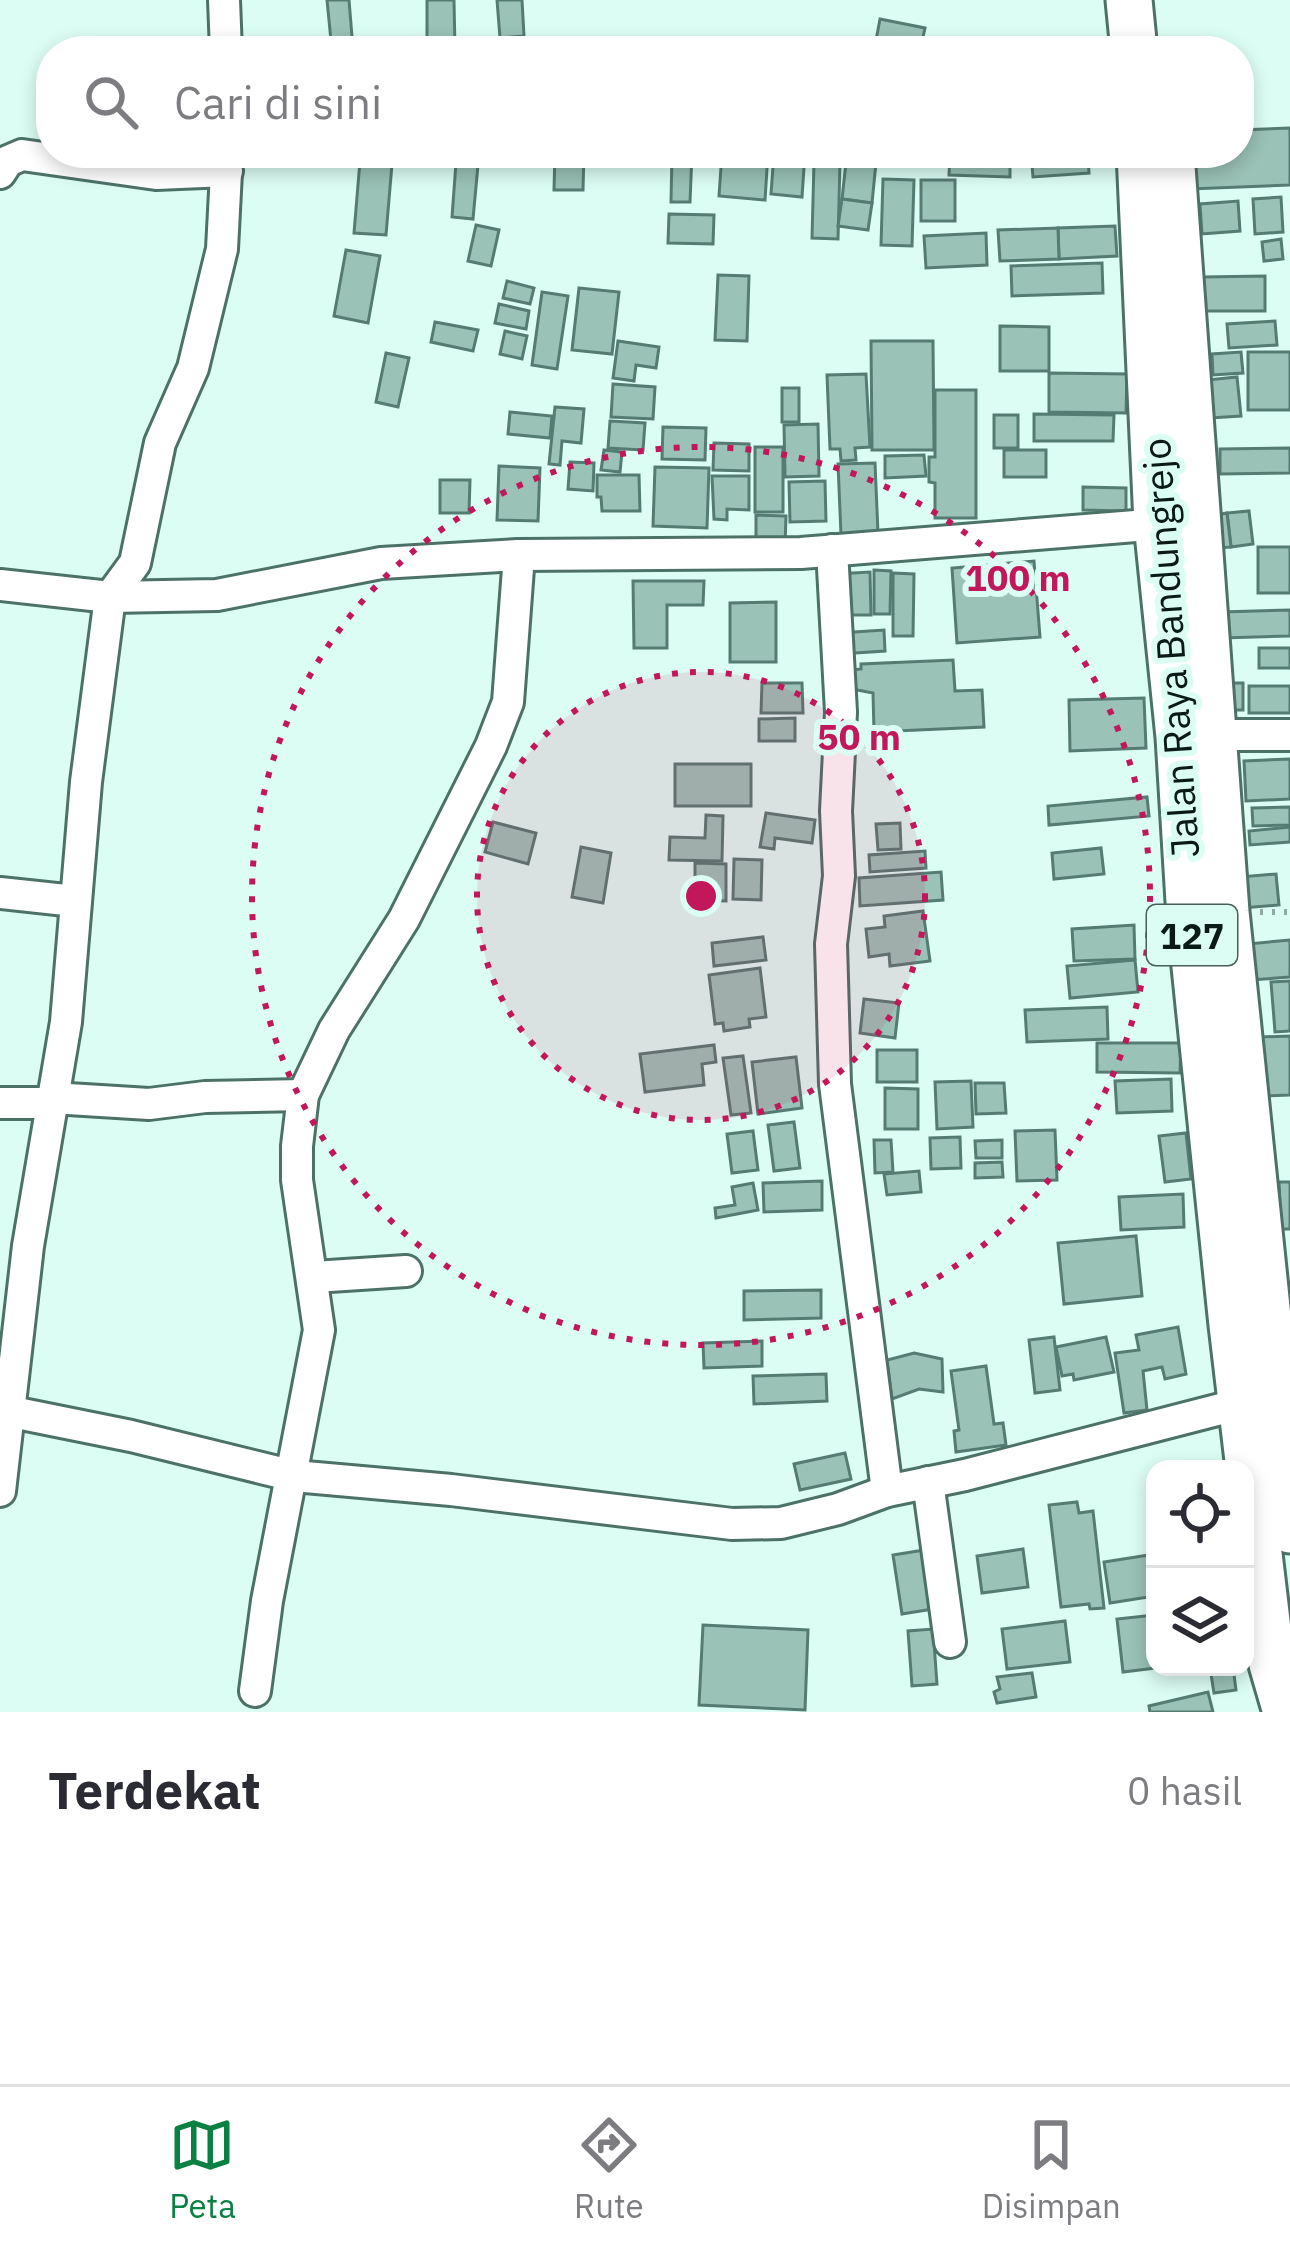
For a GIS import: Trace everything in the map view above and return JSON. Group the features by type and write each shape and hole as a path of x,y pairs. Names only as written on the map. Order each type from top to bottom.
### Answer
{"main road":[{"path":"1129,0 1133,36"},
{"path":"1159,0 1162,36"},
{"name":"Jalan Raya Bandungrejo","path":"1141,168 1195,735 1190,918 1285,1440 1290,1530"},
{"name":"Jalan Raya Bandungrejo","path":"1172,168 1177,524"},
{"name":"Jalan Raya Bandungrejo","path":"1264,1334 1244,1403 1272,1664 1286,1712"}],"street":[{"path":"224,0 225,36"},
{"path":"0,173 8,160 36,157"},
{"path":"114,168 156,174 192,168"},
{"path":"0,1491 11,1412 14,1246 66,1022 86,782 110,597 135,563 160,443 193,368 222,248 227,168"},
{"path":"0,585 110,597 217,595 381,563 519,555 832,550 1177,524"},
{"path":"832,550 841,712 836,811 839,876 831,944 835,1084 887,1491"},
{"path":"255,1691 267,1601 319,1330 297,1180 304,1095 334,1030 404,919 491,746 508,701 519,555"},
{"path":"1195,735 1290,735"},
{"path":"0,893 76,902"},
{"path":"0,1103 149,1104 205,1097 304,1095"},
{"path":"314,1277 406,1270"},
{"path":"11,1412 294,1476 732,1524 781,1523 887,1491 1244,1403"},
{"path":"928,1482 950,1642"}],"building":[{"path":"327,0 349,0 352,36 331,36"},
{"path":"427,0 454,0 455,36 427,36"},
{"path":"497,0 522,0 524,36 500,36"},
{"path":"880,19 925,28 923,36 877,36"},
{"path":"1290,128 1290,185 1190,189 1189,168 1254,168 1254,129"},
{"path":"359,168 392,168 386,235 354,233"},
{"path":"456,168 478,168 473,219 452,217"},
{"path":"555,168 584,168 583,190 554,190"},
{"path":"672,168 691,168 690,202 671,202"},
{"path":"721,168 767,168 765,200 719,196"},
{"path":"773,168 804,168 802,197 771,194"},
{"path":"814,168 840,168 838,239 812,238"},
{"path":"845,168 876,168 872,203 842,199"},
{"path":"949,168 1010,168 1010,177 949,175"},
{"path":"1032,168 1089,168 1089,173 1033,177"},
{"path":"883,179 914,180 912,246 881,245"},
{"path":"921,180 955,180 955,221 921,221"},
{"path":"1281,197 1283,232 1255,234 1253,199"},
{"path":"842,199 872,203 868,230 838,226"},
{"path":"1238,201 1240,231 1202,234 1200,204"},
{"path":"669,214 714,215 713,244 668,243"},
{"path":"476,225 499,230 491,266 468,261"},
{"path":"1115,226 1117,256 1059,259 1058,228"},
{"path":"1058,228 1059,259 1000,261 998,230"},
{"path":"986,233 987,265 926,268 924,236"},
{"path":"1281,239 1283,259 1264,261 1262,242"},
{"path":"346,250 380,256 368,323 334,316"},
{"path":"1102,263 1103,293 1012,296 1011,266"},
{"path":"718,275 749,276 747,341 715,340"},
{"path":"1265,276 1265,311 1203,311 1203,277"},
{"path":"507,281 534,288 530,304 503,298"},
{"path":"579,288 619,292 612,354 572,350"},
{"path":"542,292 568,296 557,369 532,365"},
{"path":"499,304 529,311 526,329 495,323"},
{"path":"1275,321 1277,345 1229,348 1227,324"},
{"path":"435,322 478,330 473,351 431,342"},
{"path":"1000,326 1049,327 1049,371 1000,371"},
{"path":"505,331 527,336 522,359 500,354"},
{"path":"618,341 659,347 656,368 636,365 634,381 613,378"},
{"path":"871,341 933,341 934,450 872,450"},
{"path":"1241,352 1243,373 1213,375 1212,354"},
{"path":"1248,352 1290,352 1290,410 1248,410"},
{"path":"386,353 409,358 398,407 376,402"},
{"path":"1049,373 1127,374 1126,413 1049,412"},
{"path":"866,374 870,447 855,448 856,460 841,461 840,449 830,449 827,375"},
{"path":"1237,377 1241,416 1210,418 1207,380"},
{"path":"613,384 655,387 653,419 611,417"},
{"path":"782,388 799,388 799,422 782,422"},
{"path":"935,390 976,390 976,518 935,518 929,457 935,457"},
{"path":"555,407 584,409 581,443 562,441 560,465 549,464"},
{"path":"510,412 552,416 550,438 508,434"},
{"path":"1034,414 1114,415 1113,441 1034,441"},
{"path":"994,415 1018,415 1018,448 994,448"},
{"path":"610,421 645,423 643,450 608,448"},
{"path":"818,424 819,476 785,477 784,425"},
{"path":"663,427 706,428 705,460 662,459"},
{"path":"714,443 749,444 749,471 713,470"},
{"path":"755,447 783,447 783,512 755,512"},
{"path":"1290,448 1290,473 1220,474 1220,449"},
{"path":"604,450 622,452 620,472 601,470"},
{"path":"1004,450 1046,450 1046,477 1004,477"},
{"path":"924,455 926,476 885,478 885,456"},
{"path":"570,462 594,463 593,491 568,489"},
{"path":"875,463 878,533 841,535 838,464"},
{"path":"499,466 540,468 538,521 497,520"},
{"path":"655,467 709,468 707,528 653,526"},
{"path":"597,475 639,475 640,511 602,511"},
{"path":"712,476 749,476 749,510 727,509 727,520 714,519"},
{"path":"440,480 470,480 469,513 440,513"},
{"path":"825,481 826,521 790,522 789,482"},
{"path":"1083,487 1126,488 1126,511 1083,510"},
{"path":"1249,511 1253,544 1231,547 1227,513"},
{"path":"1227,513 1231,547 1208,549 1203,517"},
{"path":"756,515 786,516 785,546 756,545"},
{"path":"1258,547 1290,547 1290,593 1258,593"},
{"path":"1034,561 1040,637 957,643 952,568"},
{"path":"874,570 891,571 890,614 874,614"},
{"path":"870,572 871,615 837,615 836,574"},
{"path":"893,573 914,574 913,636 893,636"},
{"path":"633,581 704,581 703,605 667,605 667,648 634,648"},
{"path":"776,602 776,662 730,662 730,603"},
{"path":"1290,610 1290,636 1222,638 1221,612"},
{"path":"884,630 885,651 841,654 839,633"},
{"path":"1259,648 1290,648 1290,668 1259,668"},
{"path":"953,660 955,691 982,690 984,727 874,732 873,693 852,689 851,670 861,669 861,664"},
{"path":"762,683 802,683 803,713 761,713"},
{"path":"1222,683 1243,683 1243,710 1222,710"},
{"path":"1249,686 1290,686 1290,713 1249,713"},
{"path":"1144,698 1146,748 1070,751 1069,700"},
{"path":"795,718 795,741 759,741 759,719"},
{"path":"1290,759 1290,799 1246,801 1244,761"},
{"path":"675,764 751,764 751,806 675,806"},
{"path":"1147,797 1149,816 1049,825 1048,806"},
{"path":"1290,807 1290,825 1253,826 1252,808"},
{"path":"766,813 815,820 812,843 775,838 774,849 760,847"},
{"path":"706,815 723,816 722,861 669,860 670,837 705,838"},
{"path":"493,822 536,833 528,864 485,852"},
{"path":"900,823 901,849 878,850 876,824"},
{"path":"1290,827 1290,842 1250,845 1249,831"},
{"path":"581,847 611,853 603,903 572,897"},
{"path":"1101,848 1104,874 1054,879 1052,853"},
{"path":"925,851 926,868 870,872 869,855"},
{"path":"734,859 762,860 761,900 733,899"},
{"path":"695,863 726,864 726,901 695,900"},
{"path":"941,872 943,900 860,906 859,878"},
{"path":"1276,874 1279,905 1243,908 1239,877"},
{"path":"923,911 930,961 890,966 889,954 869,957 866,929 885,927 884,916"},
{"path":"1134,925 1135,959 1074,961 1072,929"},
{"path":"763,937 766,960 714,966 712,943"},
{"path":"1290,940 1290,977 1251,980 1247,944"},
{"path":"1135,960 1138,992 1070,998 1067,966"},
{"path":"760,968 766,1017 749,1019 750,1027 724,1031 723,1023 715,1024 709,975"},
{"path":"1290,981 1290,1031 1275,1032 1271,982"},
{"path":"864,999 899,1003 895,1038 860,1033"},
{"path":"1107,1007 1108,1039 1027,1042 1025,1010"},
{"path":"1290,1036 1290,1095 1264,1096 1261,1037"},
{"path":"1097,1043 1181,1043 1180,1073 1097,1072"},
{"path":"714,1045 716,1062 702,1064 704,1085 645,1092 640,1054"},
{"path":"877,1050 917,1050 917,1082 877,1082"},
{"path":"743,1056 751,1113 731,1115 723,1058"},
{"path":"796,1057 802,1108 758,1114 752,1062"},
{"path":"1171,1079 1172,1111 1117,1113 1115,1081"},
{"path":"971,1081 973,1127 937,1129 935,1082"},
{"path":"975,1083 1004,1083 1006,1113 976,1114"},
{"path":"885,1088 918,1089 918,1129 885,1129"},
{"path":"794,1122 800,1168 774,1171 768,1125"},
{"path":"1055,1130 1057,1180 1017,1181 1015,1131"},
{"path":"753,1131 758,1170 732,1173 727,1134"},
{"path":"1186,1133 1191,1179 1165,1182 1159,1136"},
{"path":"960,1137 961,1168 931,1169 930,1138"},
{"path":"874,1140 891,1140 893,1172 875,1173"},
{"path":"1002,1140 1002,1158 976,1158 975,1141"},
{"path":"1002,1162 1003,1177 975,1178 975,1163"},
{"path":"919,1171 921,1192 887,1195 884,1174"},
{"path":"822,1181 822,1210 764,1212 763,1183"},
{"path":"1279,1182 1290,1182 1290,1229 1281,1229"},
{"path":"753,1183 758,1210 716,1218 715,1208 735,1205 732,1187"},
{"path":"1183,1194 1184,1227 1121,1230 1119,1197"},
{"path":"1136,1236 1142,1296 1064,1304 1058,1243"},
{"path":"821,1290 821,1318 744,1320 744,1291"},
{"path":"1178,1327 1186,1374 1165,1379 1162,1367 1143,1371 1147,1410 1124,1413 1115,1353 1139,1350 1136,1335"},
{"path":"1054,1337 1060,1390 1035,1393 1029,1340"},
{"path":"1106,1337 1114,1372 1074,1380 1073,1374 1062,1376 1056,1347"},
{"path":"762,1341 762,1366 704,1368 703,1343"},
{"path":"914,1353 942,1359 943,1392 919,1389 892,1399 887,1360"},
{"path":"986,1366 994,1424 1003,1423 1006,1445 956,1452 954,1431 959,1430 951,1371"},
{"path":"826,1374 827,1401 754,1404 753,1376"},
{"path":"845,1453 851,1479 800,1490 794,1464"},
{"path":"1077,1502 1079,1513 1093,1511 1104,1608 1090,1609 1089,1604 1061,1607 1049,1505"},
{"path":"1023,1549 1028,1587 982,1593 977,1556"},
{"path":"924,1550 933,1609 902,1614 893,1555"},
{"path":"1146,1555 1146,1597 1110,1603 1104,1562"},
{"path":"1146,1616 1146,1669 1123,1672 1117,1619"},
{"path":"1065,1621 1070,1662 1007,1669 1002,1629"},
{"path":"703,1625 808,1630 805,1710 699,1705"},
{"path":"933,1629 937,1684 912,1686 908,1631"},
{"path":"1032,1673 1036,1697 997,1703 997,1677"},
{"path":"1211,1676 1234,1676 1236,1690 1214,1693"},
{"path":"1208,1692 1213,1712 1150,1712 1149,1706"}]}
